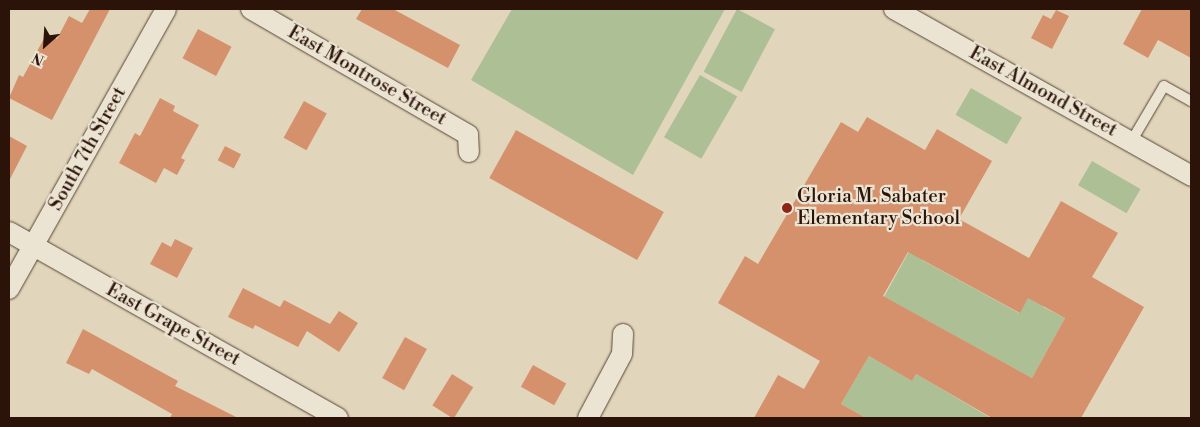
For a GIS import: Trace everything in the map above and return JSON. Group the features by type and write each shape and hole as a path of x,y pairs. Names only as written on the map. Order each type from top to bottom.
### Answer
{"street":[{"name":"South 7th Street","path":"9,289 166,9"},
{"name":"East Montrose Street","path":"251,9 468,135 469,152"},
{"name":"East Almond Street","path":"894,9 1191,176"},
{"name":"East Grape Street","path":"9,232 338,418"},
{"path":"588,418 622,354 623,334"}],"lane":[{"path":"1131,142 1164,86 1191,101"}],"green space":[{"path":"512,9 725,9 633,175 471,80"},
{"path":"737,9 775,29 742,92 704,72"},
{"path":"700,75 737,96 701,159 664,137"},
{"path":"971,88 1022,118 1007,144 956,115"},
{"path":"1092,161 1140,189 1126,213 1078,185"},
{"path":"923,226 922,260 1019,313 1033,289 1048,297 1043,307 1065,318 1032,378 884,297"},
{"path":"869,356 912,381 916,374 989,417 866,418 841,404"}],"building":[{"path":"90,9 110,9 52,120 9,98 19,75 23,77 47,33 57,39 69,16 82,23"},
{"path":"362,9 393,9 460,45 448,68 356,19"},
{"path":"1142,9 1191,9 1191,58 1158,40 1148,58 1123,44"},
{"path":"1056,10 1069,16 1052,49 1031,38 1043,15 1051,19"},
{"path":"198,29 232,47 216,76 183,58"},
{"path":"160,98 175,106 173,111 199,125 181,158 185,160 177,175 164,168 156,183 119,163 135,133 140,136"},
{"path":"304,101 327,114 306,150 284,138"},
{"path":"867,117 925,150 937,129 992,161 959,219 1029,258 1061,201 1118,233 1092,277 1144,307 1081,418 992,418 916,374 912,381 869,356 841,404 866,418 754,418 778,375 804,389 820,361 718,303 745,256 758,264 841,122 858,132","holes":["908,252 1020,313 1028,298 1065,318 1032,378 883,296"]},
{"path":"516,130 664,212 637,260 489,178"},
{"path":"9,136 27,146 9,181"},
{"path":"225,146 241,154 234,168 218,160"},
{"path":"175,239 193,248 177,278 150,264 162,242 171,247"},
{"path":"243,288 280,307 284,300 330,324 339,311 358,323 339,352 307,331 298,347 255,325 253,329 228,317"},
{"path":"83,329 178,381 175,386 238,418 170,418 172,414 92,369 89,374 66,363"},
{"path":"405,337 427,349 404,390 382,378"},
{"path":"533,365 566,383 554,405 521,387"},
{"path":"452,374 473,387 454,418 432,405"}],"place":[{"name":"Gloria M. Sabater Elementary School","path":"787,208"}]}
